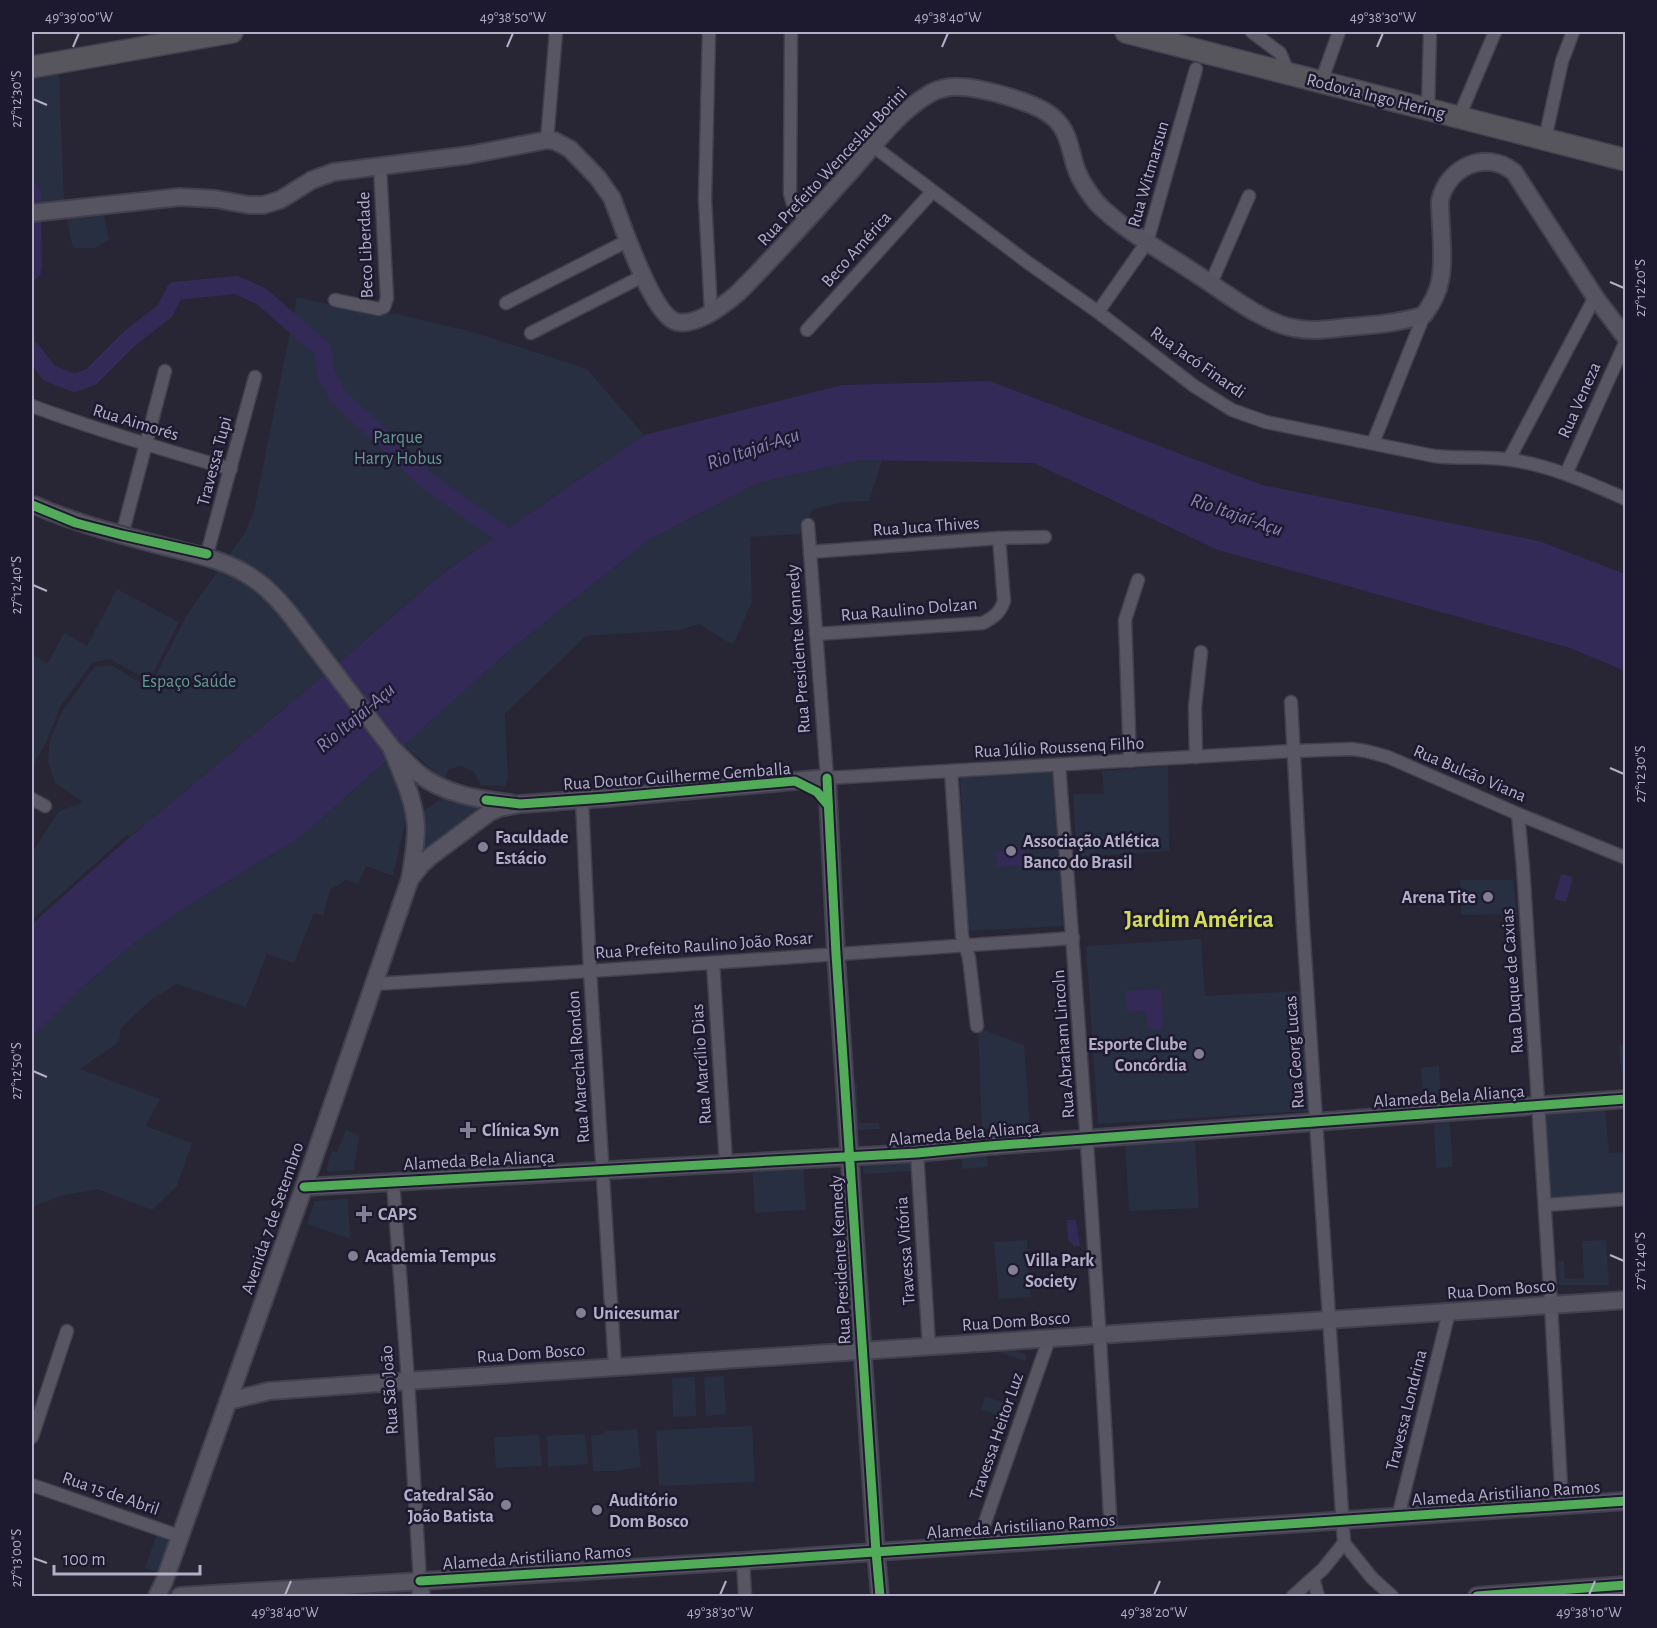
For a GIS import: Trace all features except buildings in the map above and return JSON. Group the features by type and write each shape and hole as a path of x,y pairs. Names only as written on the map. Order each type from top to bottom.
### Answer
{"highway":[{"path":"32,66 232,32"},
{"name":"Rodovia Ingo Hering","path":"1126,32 1626,160"}],"street":[{"path":"32,213 180,197 207,198 263,206 280,200 312,180 327,174 469,155 547,140 556,32"},
{"path":"708,32 705,199 711,312"},
{"path":"791,32 790,193 796,211 807,220"},
{"path":"1252,32 1280,53 1289,74"},
{"path":"1321,82 1339,32"},
{"path":"1428,110 1430,32"},
{"path":"1458,117 1495,32"},
{"path":"1545,139 1562,61 1573,32"},
{"name":"Rua Witmarsun","path":"1098,312 1147,242 1196,69"},
{"name":"Rua Prefeito Wenceslau Borini","path":"547,140 555,141 570,149 598,178 612,198 643,276 660,309 667,317 676,321 685,322 711,312 727,302 807,220 902,115 926,96 952,87 1000,94 1046,111 1061,125 1077,172 1085,188 1096,202 1147,242 1266,318 1292,328 1320,330 1395,323 1424,315"},
{"name":"Rua Jacó Finardi","path":"873,146 1194,386 1232,410 1266,422 1450,458 1509,459 1537,465 1566,474 1626,499"},
{"path":"1373,444 1424,315 1435,297 1441,280 1440,201 1449,179 1463,167 1483,162 1502,164 1514,172 1595,297 1626,340"},
{"name":"Beco Liberdade","path":"335,300 379,309 386,304 380,167"},
{"name":"Beco América","path":"807,330 932,192"},
{"path":"1211,283 1250,196"},
{"path":"506,303 629,240"},
{"path":"531,333 643,276"},
{"path":"1509,459 1595,297"},
{"name":"Rua Veneza","path":"1566,474 1626,340"},
{"path":"32,504 76,523 122,535 165,371"},
{"name":"Travessa Tupi","path":"122,535 207,554 255,376"},
{"name":"Rua Aimorés","path":"32,406 73,422 231,469"},
{"path":"32,504 85,525 211,559 255,579 293,618 391,747 420,775 461,795 520,804"},
{"name":"Rua Presidente Kennedy","path":"808,525 827,778 836,954 880,1596"},
{"name":"Rua Juca Thives","path":"810,552 999,538 1045,537"},
{"name":"Rua Raulino Dolzan","path":"816,634 983,623 995,616 1001,610 1004,602 999,538"},
{"path":"1130,760 1125,620 1138,580"},
{"path":"1196,757 1195,707 1201,652"},
{"name":"Rua Georg Lucas","path":"1291,702 1344,1543"},
{"path":"391,747 409,792 416,825 411,879"},
{"name":"Rua Bulcão Viana","path":"1293,751 1337,748 1366,750 1388,757 1626,858"},
{"name":"Rua Júlio Roussenq Filho","path":"827,778 1293,751"},
{"name":"Rua Abraham Lincoln","path":"1059,765 1088,1140 1111,1536"},
{"path":"951,771 962,936 969,958 977,1026"},
{"name":"Rua Doutor Guilherme Gemballa","path":"411,879 431,856 490,812 499,808 520,804 827,778"},
{"name":"Rua Doutor Guilherme Gemballa","path":"795,781 817,792 828,805"},
{"path":"32,799 45,806"},
{"name":"Rua Marechal Rondon","path":"582,800 590,971 615,1367"},
{"name":"Rua Duque de Caxias","path":"1518,814 1545,1205 1562,1505"},
{"name":"Avenida 7 de Setembro","path":"157,1596 162,1588 411,879"},
{"name":"Rua Prefeito Raulino João Rosar","path":"374,984 1073,938"},
{"name":"Rua Marcílio Dias","path":"713,963 726,1163"},
{"name":"Alameda Bela Aliança","path":"304,1187 851,1158 1428,1113 1626,1100"},
{"name":"Travessa Vitória","path":"917,1153 929,1347"},
{"name":"Rua São João","path":"393,1182 420,1589"},
{"path":"1545,1205 1626,1199"},
{"name":"Rua Dom Bosco","path":"228,1401 269,1391 1626,1300"},
{"name":"Travessa Londrina","path":"1398,1517 1449,1312"},
{"path":"32,1433 67,1331"},
{"name":"Travessa Heitor Luz","path":"977,1545 1049,1339"},
{"path":"242,1362 254,1384 269,1391"},
{"name":"Rua 15 de Abril","path":"32,1485 179,1536"},
{"name":"Alameda Aristiliano Ramos","path":"182,1596 420,1589 743,1561 1626,1501"},
{"path":"1293,1596 1334,1557 1344,1543 1372,1578 1392,1596"},
{"path":"743,1561 745,1596"},
{"path":"168,1570 172,1583 182,1596"},
{"path":"1313,1578 1318,1596"},
{"path":"1477,1596 1567,1593 1626,1585"}],"green space":[{"path":"59,71 64,203 32,207 32,75"},
{"path":"103,209 109,240 94,248 73,248 66,215"},
{"name":"Parque Harry Hobus","path":"297,297 352,310 397,314 473,332 587,369 644,435 443,573 130,837 127,835 32,920 32,853 58,812 83,802 55,783 48,761 50,739 62,712 94,667 111,665 149,688 188,613 244,534 254,511"},
{"path":"859,460 882,460 869,501 843,502 813,509 800,534 750,537 752,602 733,645 699,624 680,630 586,636 505,714 508,779 505,786 481,785 474,772 461,766 448,770 444,780 403,745 511,649 649,540 758,483"},
{"path":"117,589 179,622 149,681 110,659 92,663 60,707 46,743 32,767 32,654 48,663 64,633 87,646"},
{"path":"388,759 404,792 407,813 393,876 366,866 358,884 346,880 330,890 323,916 314,913 294,963 267,954 246,1007 177,984 152,999 121,1028 119,1042 80,1069 160,1099 146,1126 192,1143 177,1186 152,1210 97,1189 61,1196 32,1207 32,1037 80,989 139,939 202,897 302,836"},
{"path":"1168,766 1169,851 1077,857 1073,794 1104,794 1102,771"},
{"name":"Associação Atlética Banco do Brasil","path":"1054,771 1063,926 969,931 960,777"},
{"path":"448,795 502,804 421,861 418,814"},
{"name":"Arena Tite","path":"1460,880 1513,880 1517,914 1461,915"},
{"name":"Esporte Clube Concórdia","path":"1201,939 1205,996 1300,991 1308,1111 1098,1124 1086,946"},
{"path":"978,1028 1024,1045 1030,1126 982,1129"},
{"path":"1619,1045 1625,1045 1625,1090 1623,1090"},
{"path":"1439,1066 1441,1096 1423,1097 1421,1068"},
{"path":"852,1084 857,1084 859,1123 879,1123 880,1129 854,1130"},
{"path":"1605,1109 1609,1153 1625,1152 1625,1193 1551,1198 1545,1114"},
{"path":"1450,1123 1453,1167 1436,1168 1434,1124"},
{"path":"346,1130 359,1135 354,1170 328,1172 326,1169 332,1151 337,1152"},
{"path":"1195,1141 1199,1208 1129,1211 1125,1144"},
{"path":"476,1153 475,1163 460,1164 460,1155"},
{"path":"438,1156 456,1158 454,1165 438,1166"},
{"path":"987,1156 988,1167 962,1169 962,1157"},
{"path":"803,1161 806,1210 755,1213 752,1164"},
{"path":"913,1163 913,1171 864,1174 863,1166"},
{"path":"348,1199 350,1239 307,1224 315,1201"},
{"name":"Villa Park Society","path":"1027,1240 1031,1297 999,1299 994,1242"},
{"path":"1606,1240 1609,1285 1559,1285 1558,1261 1564,1261 1565,1279 1584,1278 1582,1241"},
{"path":"1003,1347 1027,1355 1025,1361 1001,1353"},
{"path":"724,1376 726,1414 706,1416 704,1377"},
{"path":"695,1377 696,1416 673,1417 672,1378"},
{"path":"985,1396 1009,1405 1005,1418 981,1409"},
{"path":"752,1426 755,1482 659,1486 656,1430"},
{"path":"637,1429 641,1467 616,1471 593,1471 591,1436 604,1434 606,1431"},
{"path":"585,1434 588,1464 548,1467 547,1436"},
{"path":"539,1435 542,1466 496,1468 494,1437"},
{"path":"158,1531 172,1535 159,1573 145,1568"},
{"path":"415,1590 415,1596 346,1596 345,1594"}],"water":[{"name":"Rio Itajaí-Açu","path":"990,381 1262,485 1539,541 1625,574 1625,671 1570,648 1218,550 1034,463 859,460 758,483 649,540 511,649 302,836 202,897 139,939 80,989 32,1037 32,924 130,837 443,573 644,435 842,385"},
{"path":"1025,849 1026,865 997,867 996,851"},
{"path":"1561,874 1573,877 1566,902 1554,899"},
{"path":"1161,989 1163,1029 1148,1030 1146,1011 1127,1012 1125,991"},
{"path":"1067,1220 1076,1220 1080,1246 1074,1246 1068,1239"}],"waterway":[{"path":"32,192 32,271"},
{"path":"32,351 49,373 74,383 91,377 130,338 165,311 175,291 236,285 261,296 323,350 326,374 339,398 427,481 519,548"}],"cycle path":[{"path":"32,505 76,523 207,554"},
{"path":"827,778 836,954 880,1596"},
{"path":"486,800 520,804 795,781 817,792 828,805"},
{"path":"304,1187 917,1153 1626,1099"},
{"path":"420,1581 1626,1501"},
{"path":"1477,1596 1626,1585"}],"place":[{"name":"Faculdade Estácio","path":"483,847"},
{"name":"Associação Atlética Banco do Brasil","path":"1011,851"},
{"name":"Arena Tite","path":"1488,897"},
{"name":"Esporte Clube Concórdia","path":"1199,1054"},
{"name":"Clínica Syn","path":"468,1130"},
{"name":"CAPS","path":"364,1214"},
{"name":"Academia Tempus","path":"353,1256"},
{"name":"Villa Park Society","path":"1013,1270"},
{"name":"Unicesumar","path":"581,1313"},
{"name":"Catedral São João Batista","path":"506,1505"},
{"name":"Auditório Dom Bosco","path":"597,1510"}],"district":[{"name":"Jardim América","path":"1199,919"}],"park label":[{"name":"Espaço Saúde","path":"189,681"}]}
